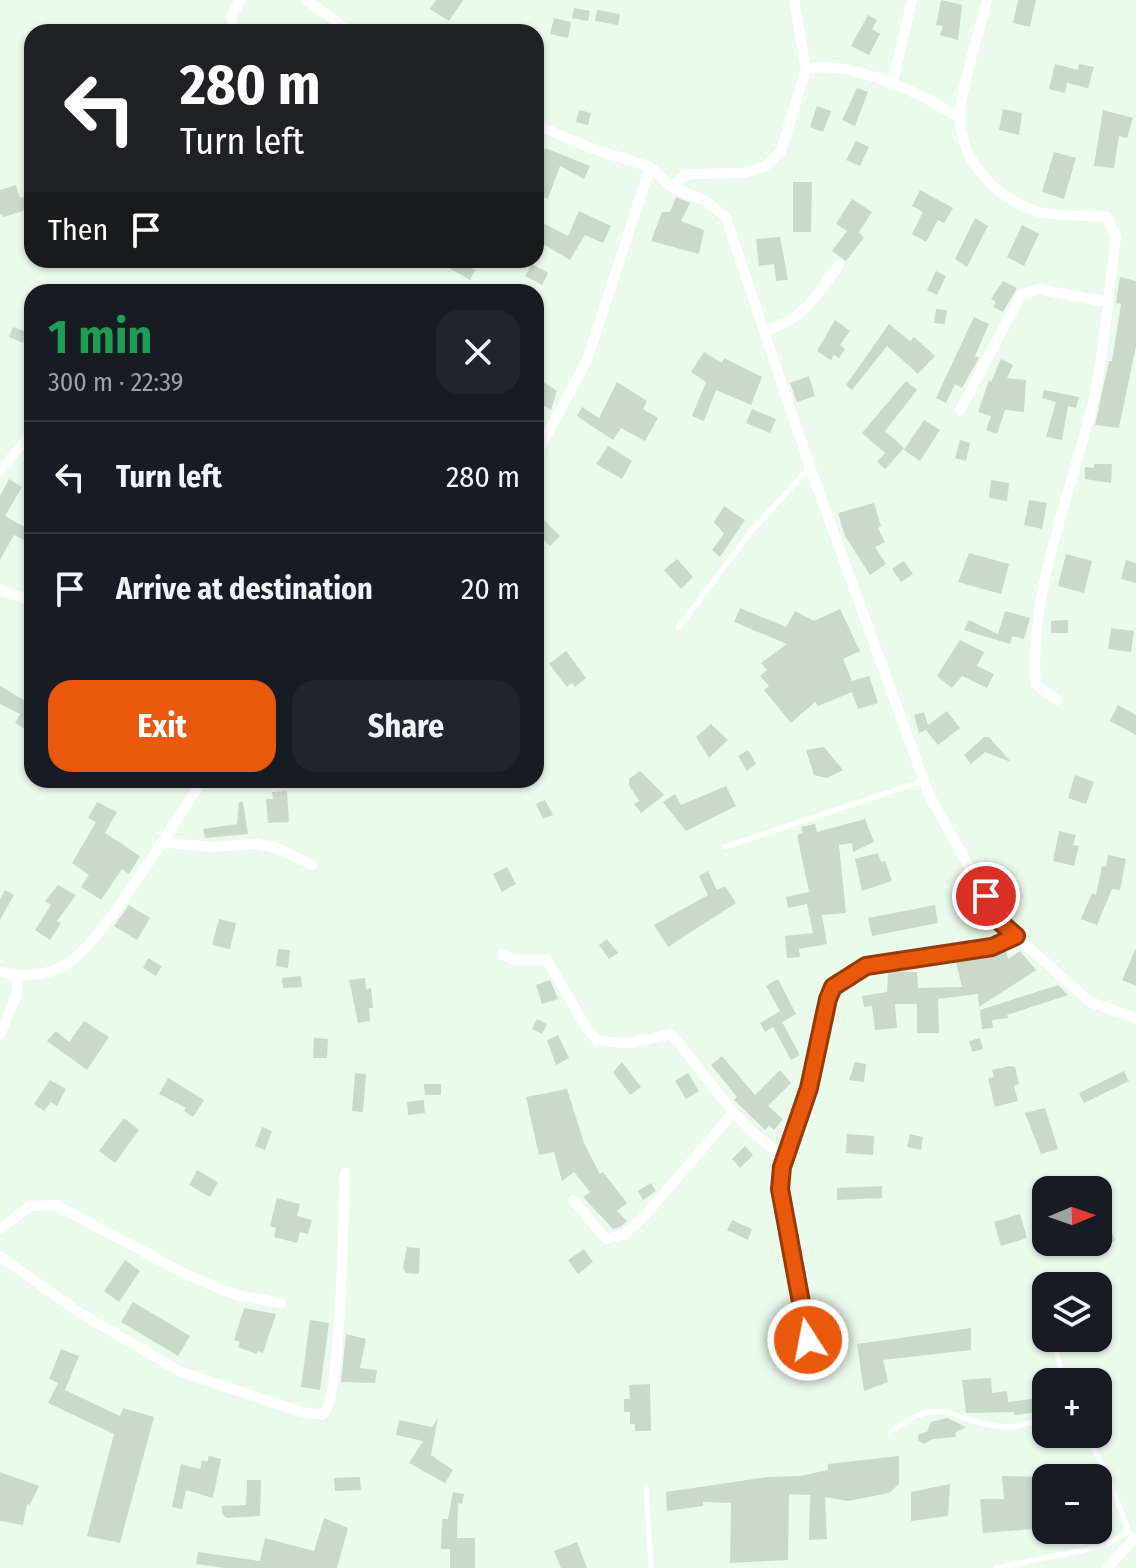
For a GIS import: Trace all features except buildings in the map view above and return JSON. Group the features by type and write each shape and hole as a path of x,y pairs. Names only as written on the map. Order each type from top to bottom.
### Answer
{"street":[{"path":"232,24 231,16 241,0"},
{"path":"306,0 340,24"},
{"path":"672,187 683,176 742,173 764,167 781,151 806,69 794,0"},
{"path":"892,85 912,0"},
{"path":"987,0 960,118 964,145 977,169 1004,195 1041,212 1107,217 1116,237 1092,403 1038,620 1036,685 1057,700"},
{"path":"806,69 821,66 843,68 929,99 960,118"},
{"path":"544,128 650,167 672,187 706,201 726,218 810,467 924,781 1000,922 1090,1002 1136,1018"},
{"path":"544,440 587,360 650,167"},
{"path":"764,331 788,324 801,314 839,265"},
{"path":"960,410 1021,295 1038,289 1106,302"},
{"path":"0,471 24,442"},
{"path":"0,590 24,598"},
{"path":"0,971 30,976 66,964 99,931 198,788"},
{"path":"161,842 210,847 257,844 277,848 312,865"},
{"path":"808,1340 780,1189 785,1157 809,1088 833,987 866,966 977,950 1016,936"},
{"path":"502,954 513,960 547,960 594,1039 629,1043 671,1034 752,1134 785,1157"},
{"path":"0,1034 16,997 18,976"},
{"path":"573,1200 600,1235 611,1239 624,1234 641,1220 733,1113"},
{"path":"0,1256 77,1311 179,1371 302,1412 323,1415 329,1405 336,1358 345,1173"},
{"path":"0,1229 30,1206 56,1205 189,1276 236,1295 281,1303"},
{"path":"1107,1568 1132,1536"}],"lane":[{"path":"678,628 749,534 810,467"},
{"path":"725,847 924,781"},
{"path":"891,1432 919,1414 940,1410 1003,1427 1032,1421"},
{"path":"996,1568 1103,1546 1132,1536 1093,1448"},
{"path":"646,1487 651,1568"}],"route":[{"path":"808,1340 780,1189 782,1167 809,1088 828,999 833,987 866,966 963,953 992,947 1016,936 1000,922 986,896"}]}
